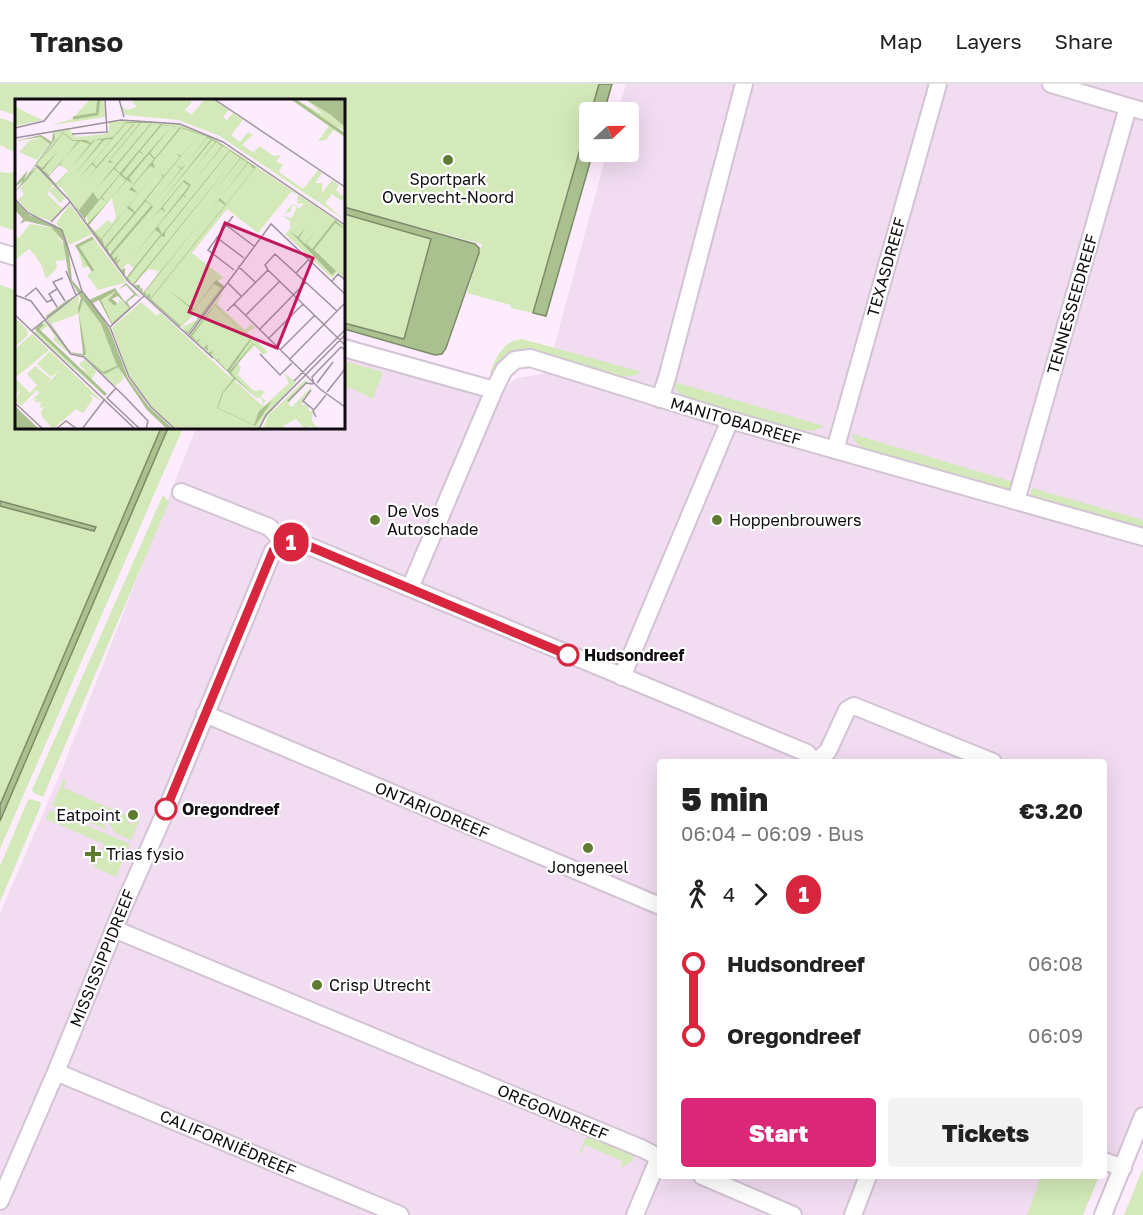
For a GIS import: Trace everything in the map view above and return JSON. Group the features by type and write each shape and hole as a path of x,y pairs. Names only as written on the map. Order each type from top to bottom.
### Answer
{"street":[{"path":"660,399 744,84"},
{"name":"TEXASDREEF","path":"836,450 938,84"},
{"name":"TENNESSEEDREEF","path":"1016,501 1136,109 1051,84"},
{"path":"0,252 15,257"},
{"path":"345,348 494,390 410,588"},
{"name":"MANITOBADREEF","path":"494,390 504,370 515,360 530,358 730,420 1143,537"},
{"path":"622,677 730,420"},
{"path":"181,492 268,527 284,542 299,542 807,753 812,759"},
{"name":"MISSISSIPPIDREEF","path":"0,1201 4,1178 56,1072 273,551 284,542"},
{"path":"819,759 828,751 847,711 854,706 986,759"},
{"name":"ONTARIODREEF","path":"204,714 657,905"},
{"name":"OREGONDREEF","path":"114,929 657,1156"},
{"name":"CALIFORNIËDREEF","path":"56,1072 400,1215"},
{"path":"1103,1215 1143,1116"},
{"path":"1107,1162 1123,1168"},
{"path":"635,1215 657,1164"},
{"path":"709,1179 793,1215"},
{"path":"853,1215 867,1179"}],"shaded area":[{"name":"Sportpark Overvecht-Noord","path":"0,84 599,84 594,102 579,102 579,153 533,313 467,293 482,244 345,207 345,99 15,99 15,115 0,110"},
{"path":"599,84 612,84 607,102 594,102"},
{"path":"626,84 1143,84 1143,1114 1118,1177 1107,1172 1107,759 657,759 657,1179 1098,1179 1083,1215 0,1215 0,914 61,772 196,429 345,429 345,350 498,393 517,378 547,373 604,162 639,162 639,102 621,102"},
{"path":"0,118 15,123 15,152 0,145"},
{"path":"579,153 579,162 590,162 546,316 533,313"},
{"path":"15,171 15,231 0,226 0,172"},
{"path":"345,207 475,244 479,248 442,354 435,355 345,329 345,323 404,339 431,239 345,214"},
{"path":"345,214 431,239 404,339 345,323"},
{"path":"0,285 15,290 15,429 161,429 0,805"},
{"path":"522,339 642,372 633,376 619,377 558,357 520,350 506,355 498,363 492,375 490,372 495,360 505,346"},
{"path":"345,361 383,372 373,399 345,386"},
{"path":"671,381 824,426 814,431 800,430 745,416 682,396"},
{"path":"161,429 168,429 0,821 0,805"},
{"path":"168,429 183,429 0,849 0,821"},
{"path":"852,434 1017,483 1013,495 863,448 854,441"},
{"path":"1032,488 1143,520 1143,532 1029,500"},
{"path":"163,495 169,502 43,797 32,790"},
{"path":"0,501 96,527 94,531 0,506"},
{"path":"65,779 64,788 130,817 128,822 133,824 136,820 139,821 131,840 115,833 103,814 100,817 107,830 52,806"},
{"path":"30,799 40,802 41,805 0,902 0,866"},
{"path":"50,810 130,844 116,877 94,867 104,844 46,819"},
{"path":"593,1135 637,1153 631,1162 620,1168 622,1161 585,1145 579,1153 585,1139"},
{"path":"1143,1168 1143,1215 1124,1215"},
{"path":"1040,1179 1098,1179 1083,1215 1027,1215"}],"bus line":[{"name":"1","path":"166,809 273,551 284,542 299,542 568,655"}],"place":[{"name":"Sportpark Overvecht-Noord","path":"448,160"},
{"name":"De Vos Autoschade","path":"375,520"},
{"name":"Hoppenbrouwers","path":"717,520"},
{"name":"Hudsondreef","path":"568,655"},
{"name":"Oregondreef","path":"166,809"},
{"name":"Eatpoint","path":"133,815"},
{"name":"Jongeneel","path":"588,848"},
{"name":"Trias fysio","path":"93,854"},
{"name":"Crisp Utrecht","path":"317,985"}]}
